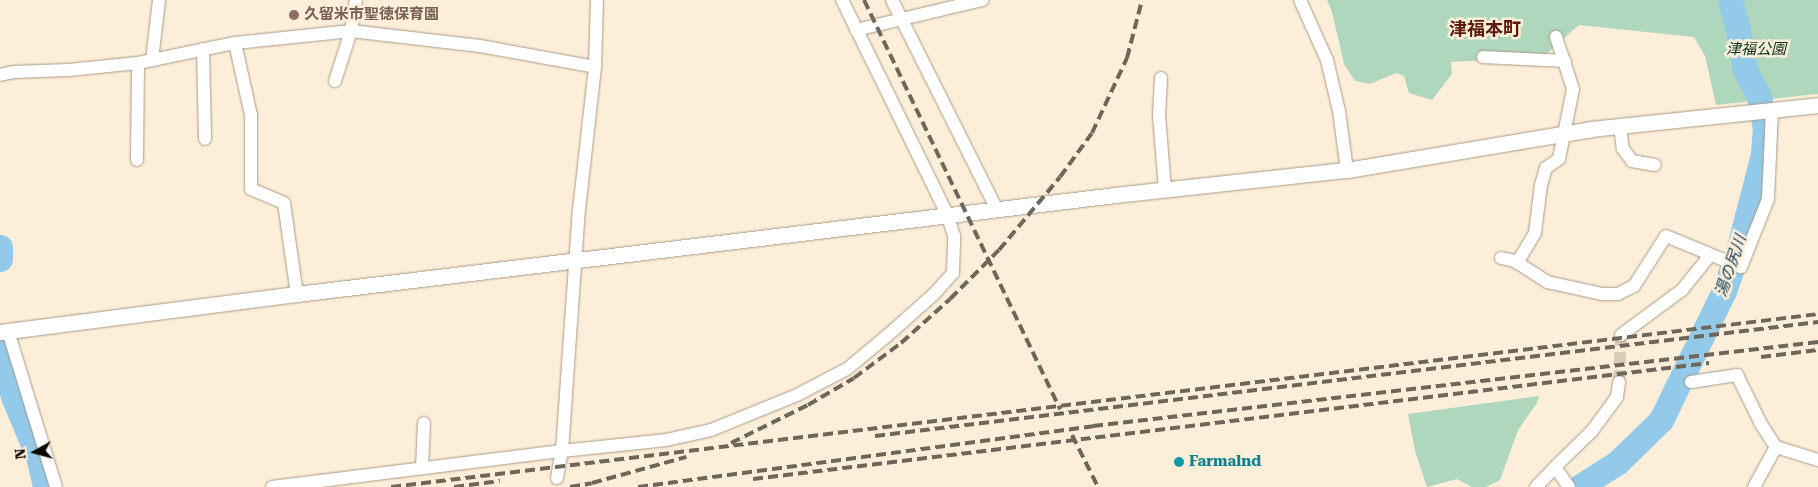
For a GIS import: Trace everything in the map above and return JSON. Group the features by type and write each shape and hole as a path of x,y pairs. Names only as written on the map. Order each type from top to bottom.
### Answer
{"street":[{"path":"152,60 159,0"},
{"path":"335,81 351,31 356,0"},
{"path":"557,478 562,450 575,260 595,67 598,0"},
{"path":"272,487 562,450 666,440 711,430 797,395 847,369 934,294 953,273 954,236 948,216 842,0"},
{"path":"892,0 997,210"},
{"path":"856,30 982,0"},
{"path":"1300,0 1327,60 1340,111 1347,170"},
{"path":"0,75 14,72 69,70 138,62 235,42 351,31 480,46 595,67"},
{"path":"1517,263 1535,233 1541,185 1546,168 1559,159 1573,89 1556,37"},
{"path":"235,42 251,115 250,189 284,203 297,294"},
{"path":"203,49 205,139"},
{"path":"1483,57 1565,61"},
{"path":"138,62 138,160"},
{"path":"1161,78 1159,115 1165,189"},
{"path":"56,487 4,331 1165,189 1347,170 1620,126 1818,105"},
{"path":"1501,258 1517,263 1547,282 1602,294 1618,294 1634,286 1666,236 1741,267 1768,199 1772,110"},
{"path":"1620,126 1623,149 1632,161 1655,165"},
{"path":"1621,335 1682,290 1710,255"},
{"path":"1691,382 1737,374 1761,424 1776,447 1818,460"},
{"path":"1536,487 1592,431 1617,397 1619,382"},
{"path":"422,468 424,423"},
{"path":"1754,487 1776,447"},
{"path":"1555,467 1569,487"}],"green space":[{"name":"津福公園","path":"1327,0 1818,0 1818,94 1716,105 1705,56 1694,37 1579,25 1543,57 1451,62 1452,74 1432,100 1409,93 1404,76 1396,73 1370,84 1355,81 1344,64 1332,12"},
{"path":"1539,396 1537,403 1518,430 1500,480 1486,487 1472,487 1457,479 1427,487 1415,451 1408,414"}],"waterway":[{"name":"湯の尻川","path":"1579,487 1618,462 1661,420 1724,291 1738,251 1763,154 1765,128 1759,96 1745,70 1738,30 1730,0"},
{"path":"0,247 0,259"},
{"path":"0,341 2,360 14,399 38,456 45,487"}],"tunnel":[{"path":"1619,382 1621,335"}],"railway":[{"path":"864,0 1060,410"},
{"path":"731,443 808,405 854,378 901,343 950,299 999,250 1060,177 1092,133 1127,58 1142,0"},
{"path":"391,487 1818,314"},
{"path":"875,436 1818,322"},
{"path":"638,487 1093,426 1818,342"},
{"path":"1761,357 1818,350"},
{"path":"753,479 1709,363"},
{"path":"1072,435 1098,487"},
{"path":"570,487 592,483 686,457"},
{"path":"454,487 500,481"}],"place":[{"name":"久留米市聖徳保育園","path":"294,15"},
{"name":"Farmalnd","path":"1179,462"}],"district":[{"name":"津福本町","path":"1485,29"}]}
